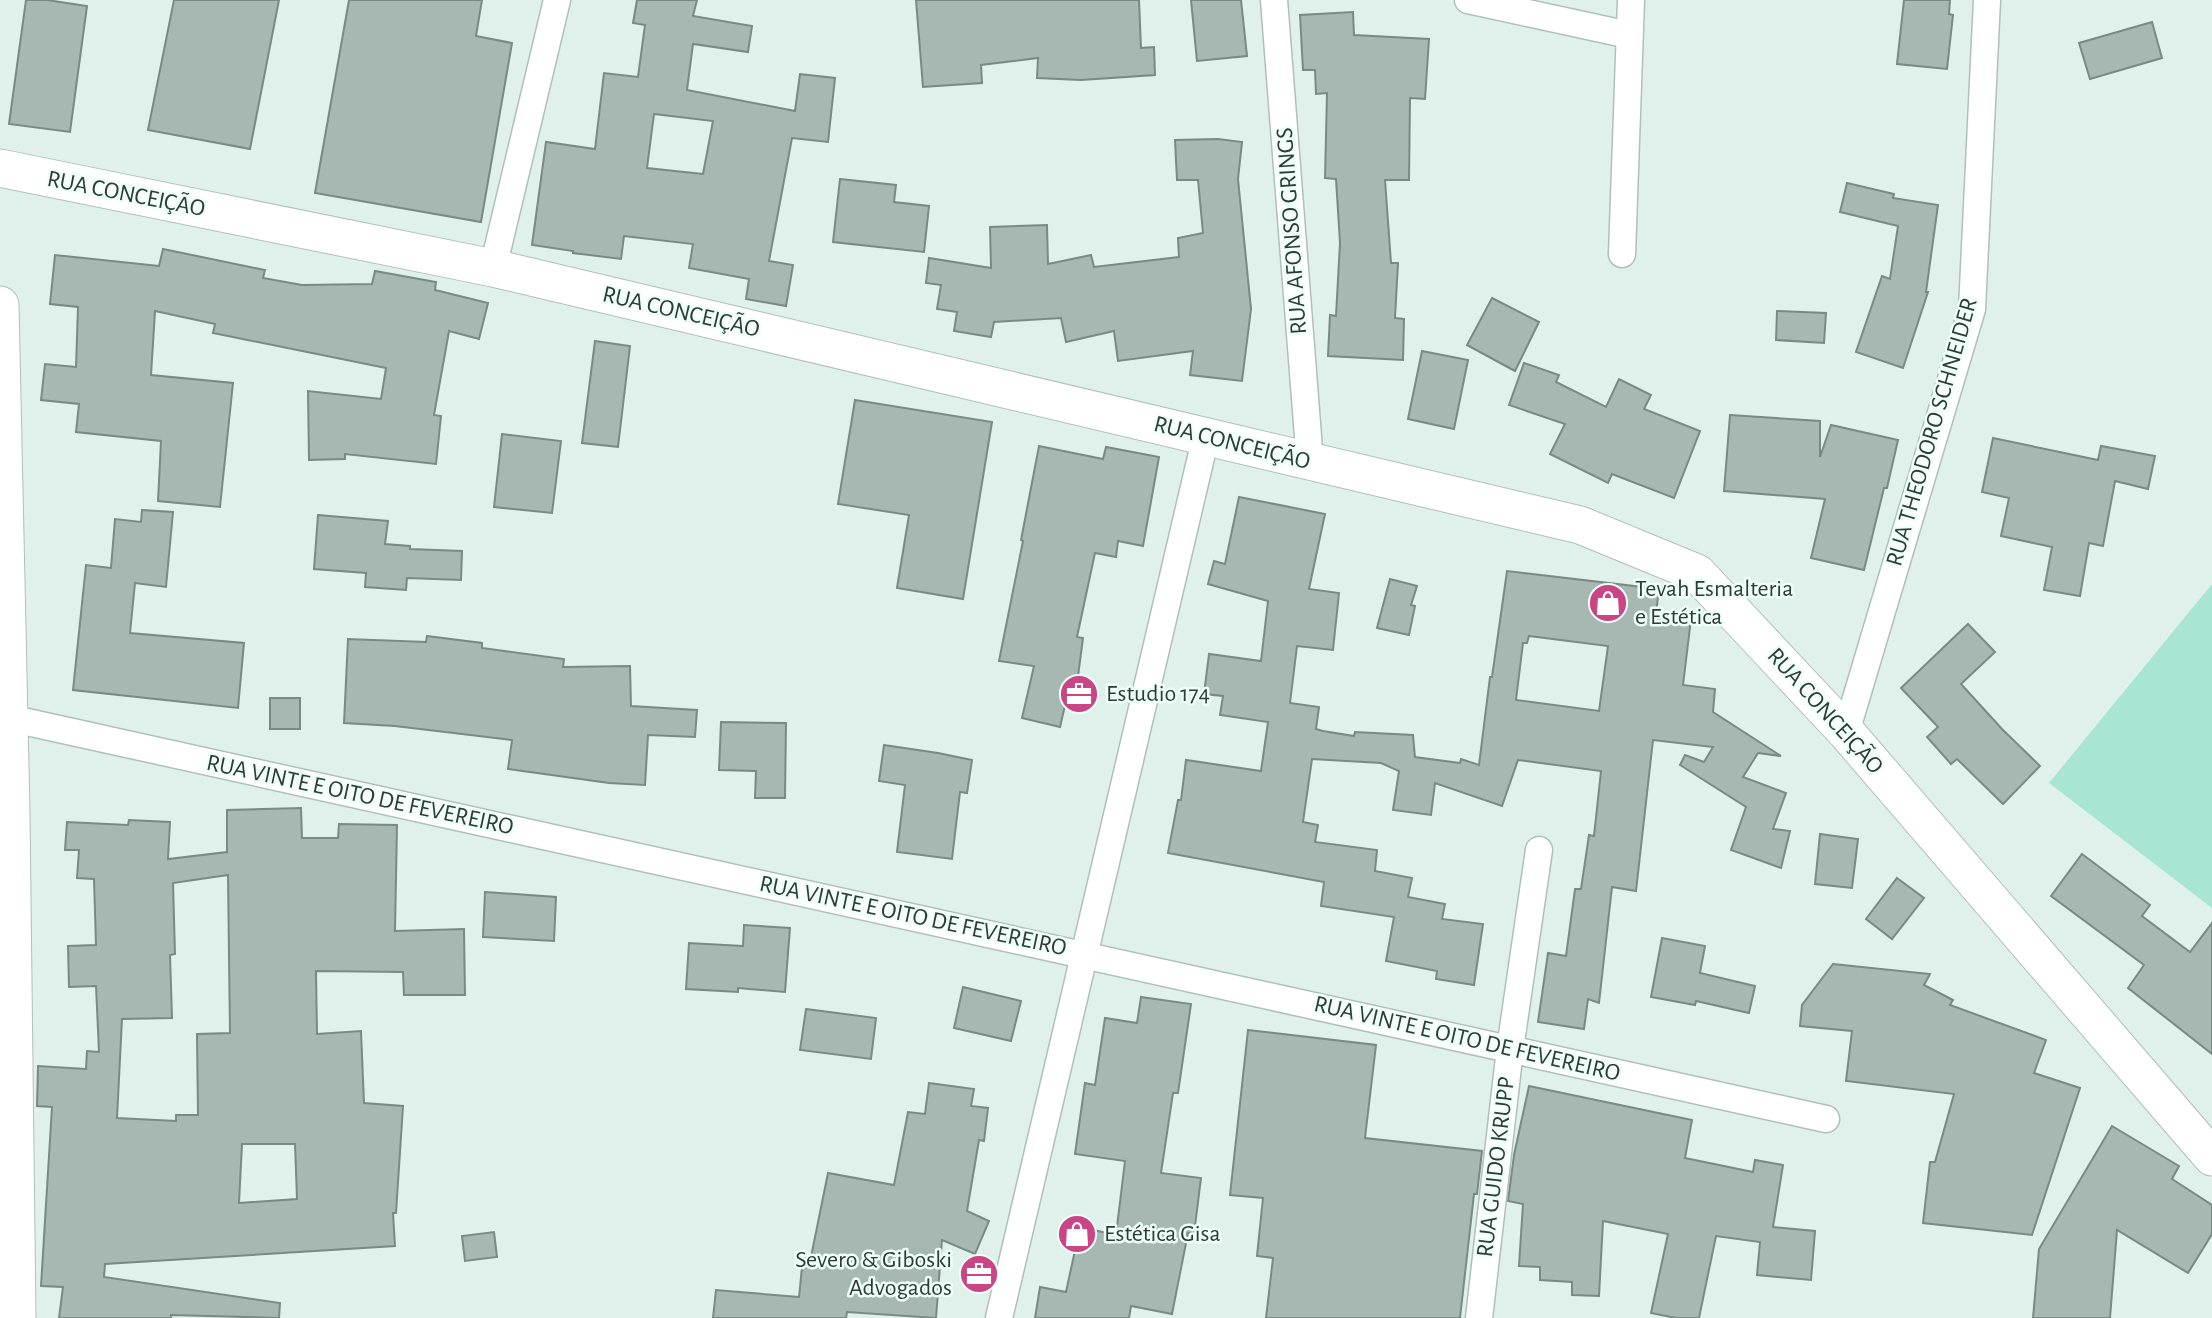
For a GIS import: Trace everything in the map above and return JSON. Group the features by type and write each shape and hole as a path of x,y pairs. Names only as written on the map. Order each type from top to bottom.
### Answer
{"main road":[{"name":"RUA CONCEIÇÃO","path":"0,169 493,268 1580,525 1697,573 1846,732 2212,1157"},
{"path":"0,305 7,1021 17,1318"}],"street":[{"path":"493,268 557,0"},
{"name":"RUA AFONSO GRINGS","path":"1273,0 1310,462"},
{"path":"1468,0 1629,35"},
{"path":"1622,254 1631,0"},
{"name":"RUA THEODORO SCHNEIDER","path":"1846,732 1972,309 1987,0"},
{"path":"999,1318 1206,436"},
{"name":"RUA VINTE E OITO DE FEVEREIRO","path":"4,718 1826,1119"},
{"name":"RUA GUIDO KRUPP","path":"1479,1318 1510,1049 1539,850"}],"green space":[{"path":"2212,584 2212,908 2049,783"}],"building":[{"path":"26,0 87,6 70,132 9,124"},
{"path":"174,0 279,0 250,149 148,130"},
{"path":"349,0 482,0 476,36 512,43 481,222 315,193"},
{"path":"637,0 697,0 693,16 752,26 748,52 693,44 687,90 795,111 800,74 835,78 828,142 792,138 769,261 793,265 786,306 746,299 749,279 689,268 693,244 624,236 621,259 532,245 546,142 595,149 604,73 638,77 645,25 633,23","holes":["654,114 713,121 703,174 647,168"]},
{"path":"916,0 1139,0 1141,48 1154,47 1155,75 1081,80 1037,78 1038,58 981,65 982,83 923,87"},
{"path":"1191,0 1241,0 1247,56 1197,61"},
{"path":"1904,0 1950,0 1949,14 1953,15 1947,69 1897,64"},
{"path":"1353,12 1354,35 1429,39 1425,99 1410,98 1409,180 1385,180 1391,263 1398,263 1395,318 1404,319 1403,360 1328,356 1330,315 1336,316 1340,243 1336,179 1325,178 1327,93 1316,94 1315,70 1303,70 1300,15"},
{"path":"2152,22 2162,58 2090,79 2079,43"},
{"path":"1218,139 1242,142 1238,179 1251,309 1242,381 1190,375 1193,351 1118,361 1114,331 1066,342 1061,318 994,322 991,337 954,331 957,312 937,309 941,285 926,283 929,258 991,268 990,227 1047,225 1048,264 1091,255 1094,267 1179,257 1178,238 1203,233 1198,180 1177,180 1175,140"},
{"path":"840,179 896,185 894,202 929,206 924,252 833,242"},
{"path":"1847,183 1894,194 1893,198 1938,205 1928,292 1903,368 1856,352 1882,276 1890,279 1898,226 1840,212"},
{"path":"163,249 265,270 263,278 302,285 372,284 375,271 436,282 435,290 488,303 479,339 449,331 434,415 441,416 436,464 345,454 345,459 309,460 308,391 381,399 386,368 213,333 215,324 155,311 151,375 233,383 220,507 158,501 161,441 76,432 79,404 41,400 45,364 76,367 78,307 50,304 55,255 159,266"},
{"path":"1492,298 1539,322 1515,371 1467,345"},
{"path":"1777,311 1826,313 1824,343 1776,340"},
{"path":"595,341 630,346 618,447 582,443"},
{"path":"1422,351 1468,360 1454,429 1408,419"},
{"path":"1524,363 1559,375 1556,382 1606,407 1619,379 1651,395 1644,409 1700,431 1674,498 1612,474 1608,483 1550,454 1565,424 1509,405"},
{"path":"855,400 992,422 963,599 897,588 909,515 838,504"},
{"path":"1730,415 1820,421 1820,457 1831,425 1898,440 1864,570 1811,558 1825,499 1724,491"},
{"path":"502,434 561,441 552,513 494,507"},
{"path":"1993,438 2098,460 2101,446 2155,456 2148,489 2115,481 2103,546 2089,543 2080,596 2044,590 2052,547 2001,536 2009,498 1982,492"},
{"path":"1039,446 1103,459 1106,447 1159,457 1143,546 1118,541 1116,557 1095,553 1077,637 1083,638 1077,684 1070,684 1060,727 1022,718 1034,666 999,661"},
{"path":"1239,497 1325,514 1309,589 1339,593 1333,650 1297,646 1290,703 1319,707 1316,729 1354,736 1355,732 1413,735 1415,757 1460,763 1461,759 1479,765 1507,571 1659,589 1656,614 1691,619 1683,685 1715,689 1713,712 1781,756 1758,753 1743,777 1786,793 1773,829 1790,831 1781,868 1731,850 1746,807 1680,765 1685,755 1704,762 1713,747 1653,740 1636,891 1612,887 1599,1003 1588,999 1584,1029 1538,1022 1548,953 1566,956 1575,889 1581,889 1589,835 1594,836 1601,771 1518,760 1502,806 1435,783 1431,815 1393,810 1399,771 1381,763 1312,759 1303,822 1318,825 1315,842 1377,850 1375,871 1412,878 1408,897 1445,904 1442,919 1483,924 1474,985 1436,979 1437,971 1386,961 1394,917 1321,906 1324,882 1168,853 1178,800 1181,800 1186,760 1261,771 1268,722 1220,715 1223,696 1204,694 1209,654 1261,661 1268,601 1208,584 1214,561 1225,564","holes":["1529,636 1608,646 1599,711 1516,700 1523,643 1527,643"]},
{"path":"142,510 173,512 166,587 135,583 130,633 244,643 238,708 73,690 86,565 111,568 115,519 141,522"},
{"path":"318,515 388,521 385,544 410,546 410,549 462,551 461,580 407,578 406,590 365,587 366,573 314,569"},
{"path":"1390,579 1417,586 1411,605 1415,606 1409,635 1377,628"},
{"path":"1968,624 1995,652 1961,684 2040,766 2003,804 1957,759 1951,764 1927,737 1938,727 1901,688"},
{"path":"427,636 482,643 482,648 564,659 563,667 630,666 631,706 697,710 695,737 648,735 645,785 609,783 508,769 512,740 395,726 344,723 348,639 426,642"},
{"path":"270,698 300,698 300,729 270,729"},
{"path":"721,722 786,723 785,798 755,798 756,771 719,770"},
{"path":"884,745 972,760 967,793 960,792 952,859 897,852 905,785 879,781"},
{"path":"301,808 302,838 338,838 339,824 397,825 395,931 464,929 465,995 404,995 403,972 316,971 317,1034 361,1031 364,1103 403,1106 396,1213 393,1213 395,1246 105,1264 104,1277 280,1303 279,1318 171,1315 171,1318 59,1318 63,1287 41,1286 52,1107 37,1106 38,1066 86,1069 87,1051 99,1052 96,986 69,987 68,946 96,945 94,879 77,878 79,850 65,850 67,822 128,825 129,820 170,822 168,859 227,852 227,810","holes":["228,875 230,1033 197,1034 198,1115 176,1115 176,1121 117,1118 122,1019 172,1018 170,955 175,954 173,883","242,1144 295,1144 297,1199 239,1203"]},
{"path":"1820,834 1858,839 1852,888 1815,884"},
{"path":"2082,854 2150,905 2142,916 2190,952 2212,923 2212,1054 2128,988 2144,965 2051,896"},
{"path":"1897,878 1924,898 1892,939 1866,919"},
{"path":"485,892 556,897 554,941 483,937"},
{"path":"744,925 790,928 785,992 738,988 738,992 686,989 689,943 743,946"},
{"path":"1662,938 1705,946 1700,973 1755,986 1749,1013 1696,1001 1695,1005 1651,997"},
{"path":"1833,964 1930,974 1924,985 1953,1000 1950,1005 2046,1040 2034,1073 2080,1088 2032,1235 1923,1223 1930,1162 1935,1162 1954,1094 1846,1081 1852,1031 1800,1026 1802,1005"},
{"path":"963,987 1021,1001 1011,1041 954,1028"},
{"path":"1141,997 1191,1004 1178,1093 1173,1093 1161,1173 1201,1178 1194,1234 1188,1233 1172,1314 1131,1306 1129,1318 1035,1318 1040,1287 1066,1292 1080,1227 1116,1235 1125,1161 1075,1154 1085,1083 1095,1085 1105,1018 1137,1023"},
{"path":"806,1009 876,1018 871,1059 800,1050"},
{"path":"1248,1030 1376,1045 1365,1138 1482,1151 1477,1194 1474,1194 1460,1318 1266,1318 1273,1258 1257,1256 1263,1198 1230,1195"},
{"path":"929,1083 974,1089 971,1106 988,1108 984,1141 979,1140 967,1211 989,1221 975,1254 942,1240 936,1318 847,1312 846,1318 713,1318 716,1290 799,1297 803,1257 811,1257 828,1173 894,1185 908,1112 925,1114"},
{"path":"1529,1086 1692,1120 1685,1158 1753,1172 1755,1160 1783,1165 1773,1227 1815,1231 1811,1280 1757,1275 1760,1242 1716,1236 1699,1318 1676,1318 1651,1313 1668,1234 1603,1221 1599,1296 1572,1295 1572,1282 1540,1280 1540,1267 1519,1266 1523,1204 1508,1201 1514,1155"},
{"path":"2112,1126 2179,1166 2172,1179 2212,1205 2212,1234 2188,1273 2117,1230 2110,1318 2033,1318 2039,1249"},
{"path":"494,1232 497,1257 465,1261 462,1236"}],"place":[{"name":"Tevah Esmalteria e Estética","path":"1608,603"},
{"name":"Estudio 174","path":"1079,694"},
{"name":"Estética Gisa","path":"1077,1234"},
{"name":"Severo & Giboski Advogados","path":"979,1274"}]}
